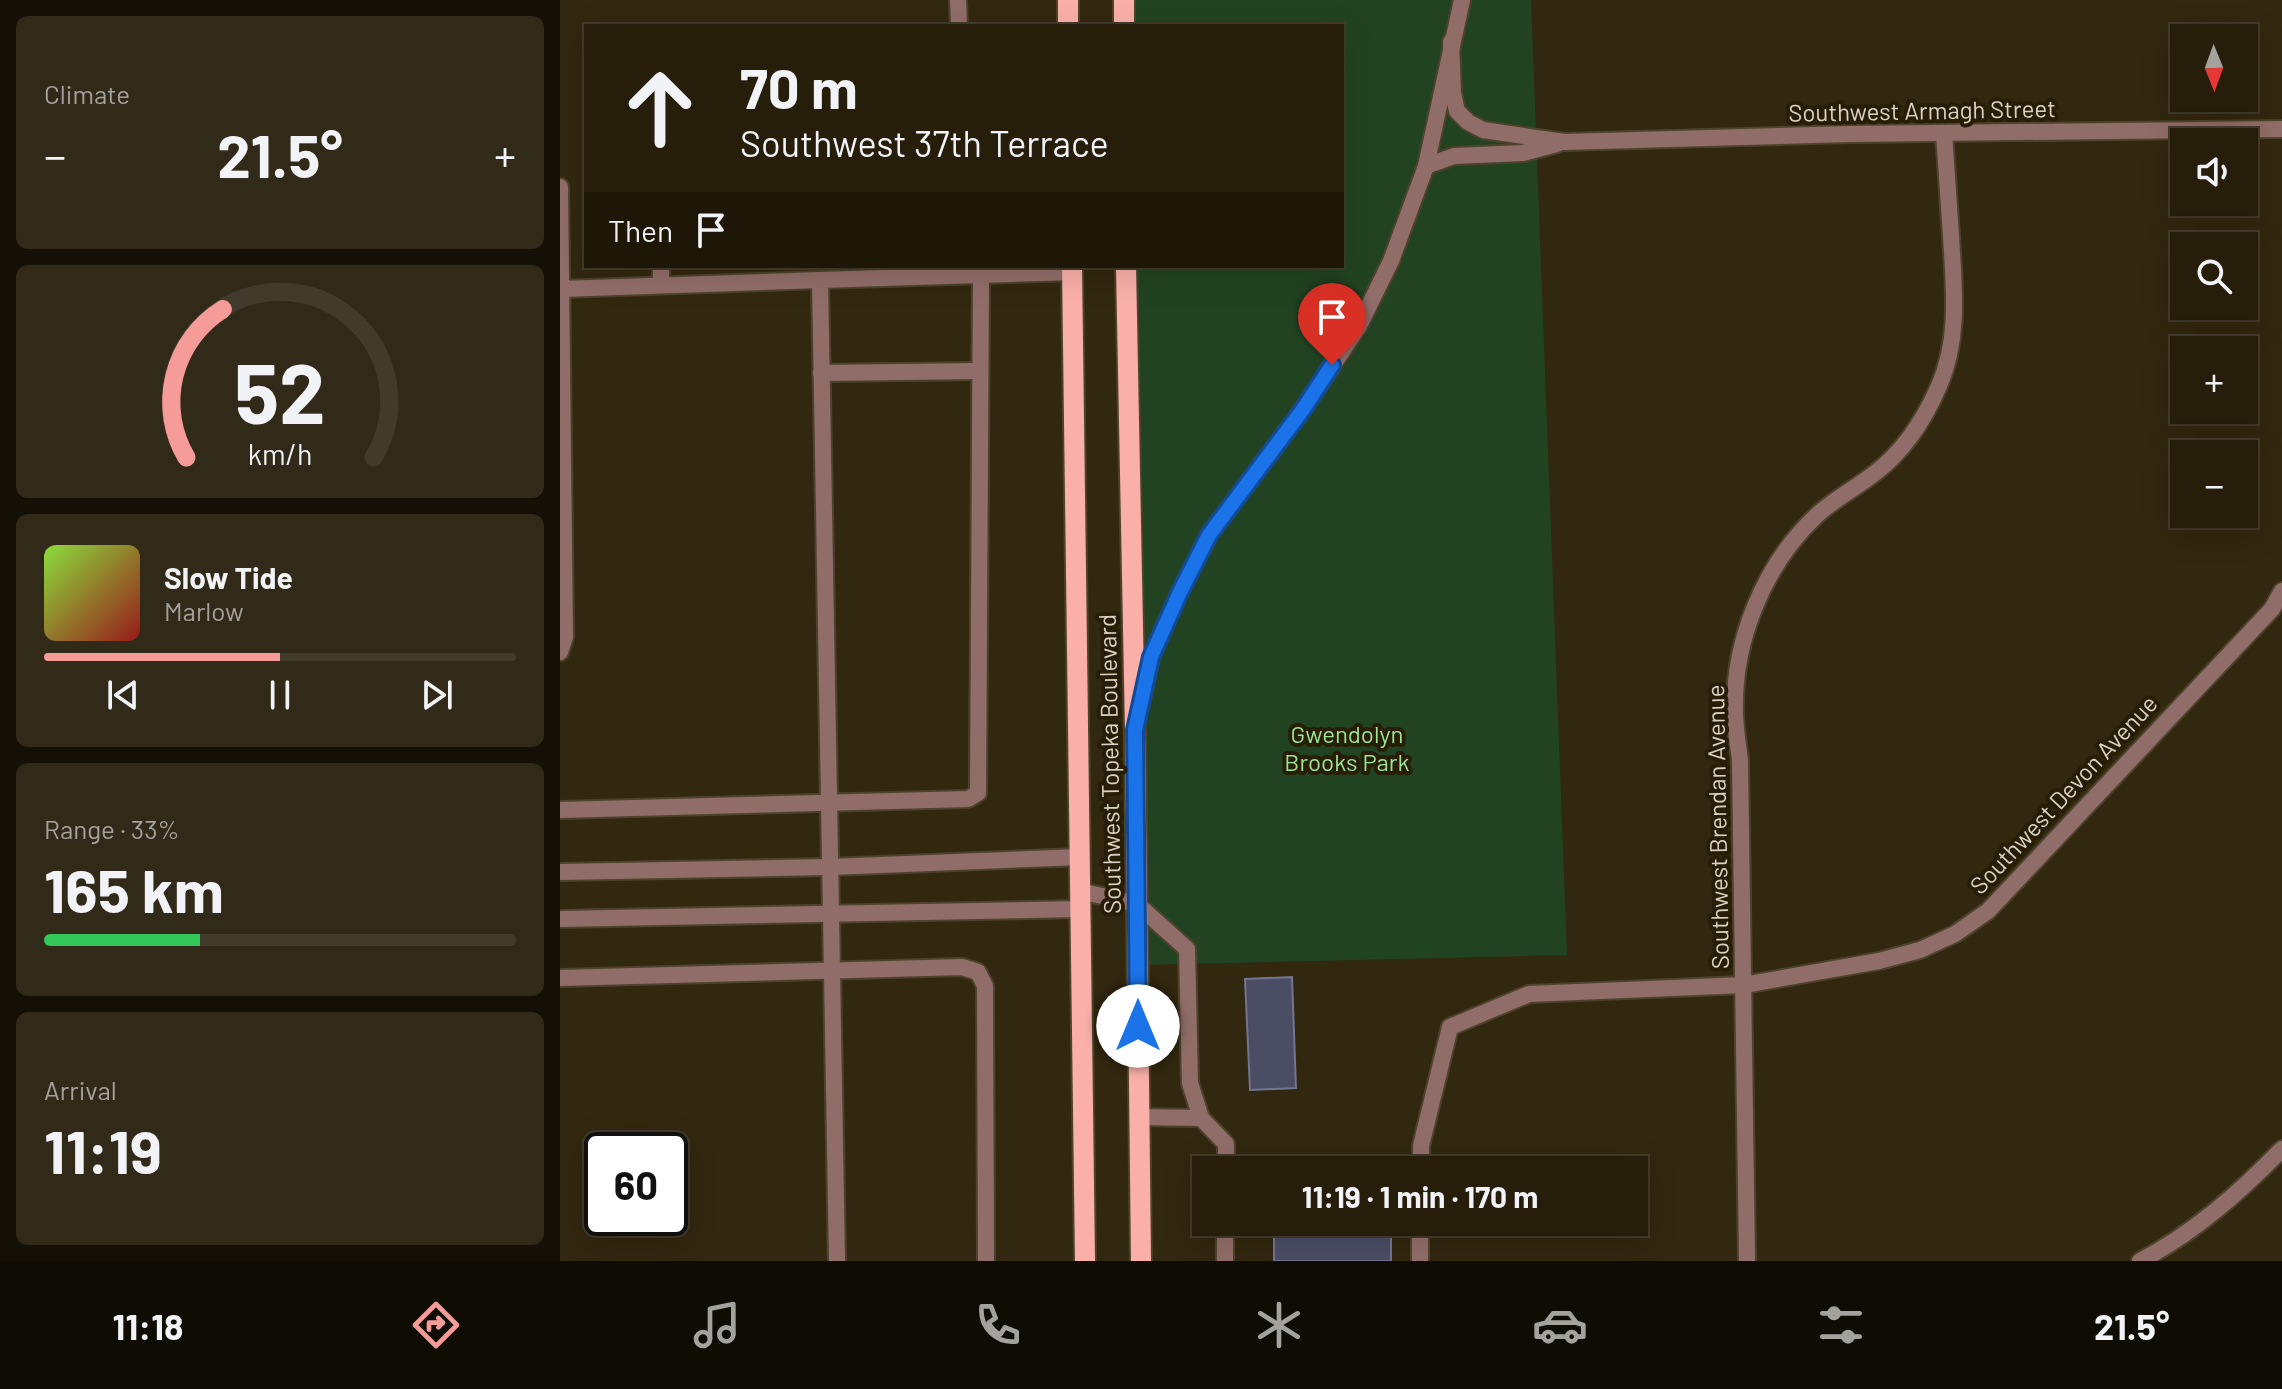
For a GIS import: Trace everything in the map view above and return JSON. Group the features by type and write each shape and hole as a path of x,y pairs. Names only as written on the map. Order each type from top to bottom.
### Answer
{"main road":[{"path":"1068,0 1068,24"},
{"path":"1124,0 1124,24"},
{"name":"Southwest Topeka Boulevard","path":"1126,268 1141,1261"},
{"name":"Southwest Topeka Boulevard","path":"1072,269 1085,1261"}],"street":[{"path":"958,0 959,24"},
{"path":"1135,730 1151,657 1209,535 1304,408 1359,326 1391,261 1426,166 1462,0"},
{"name":"Southwest Armagh Street","path":"1451,42 1455,102 1457,111 1468,122 1483,130 1564,142 2282,129"},
{"name":"Southwest Brendan Avenue","path":"1747,1261 1740,760 1735,711 1739,663 1761,593 1790,545 1817,515 1896,454 1921,421 1940,384 1951,346 1956,306 1944,133"},
{"name":"Southwest Armagh Street","path":"1426,166 1454,156 1523,153 1564,142"},
{"path":"560,187 565,637 560,652"},
{"path":"661,268 661,285"},
{"path":"561,289 1072,269"},
{"path":"560,810 968,799 978,793 980,371 971,272"},
{"path":"820,280 837,1261"},
{"path":"821,373 980,371"},
{"name":"Southwest Devon Avenue","path":"1421,1156 1450,1027 1529,994 1744,985 1879,961 1920,950 1955,934 1988,911 2272,609 2282,591"},
{"path":"560,872 830,867 1080,857"},
{"path":"560,919 831,914 1080,900 1137,904 1187,949 1190,1083 1201,1118 1226,1144 1226,1156"},
{"path":"560,978 962,967 978,972 985,986 986,1261"},
{"path":"1138,1117 1201,1118"},
{"path":"2140,1261 2200,1223 2282,1149"},
{"path":"1225,1236 1225,1261"},
{"path":"1420,1236 1420,1261"}],"green space":[{"name":"Gwendolyn Brooks Park","path":"1125,0 1531,0 1567,955 1138,965 1128,268 1344,268 1344,24 1125,24"}],"building":[{"path":"1292,977 1296,1088 1250,1090 1245,979"},
{"path":"1274,1236 1391,1236 1391,1261 1274,1261"}],"route":[{"path":"1138,1026 1135,730 1151,657 1209,535 1304,408 1332,365"}]}
